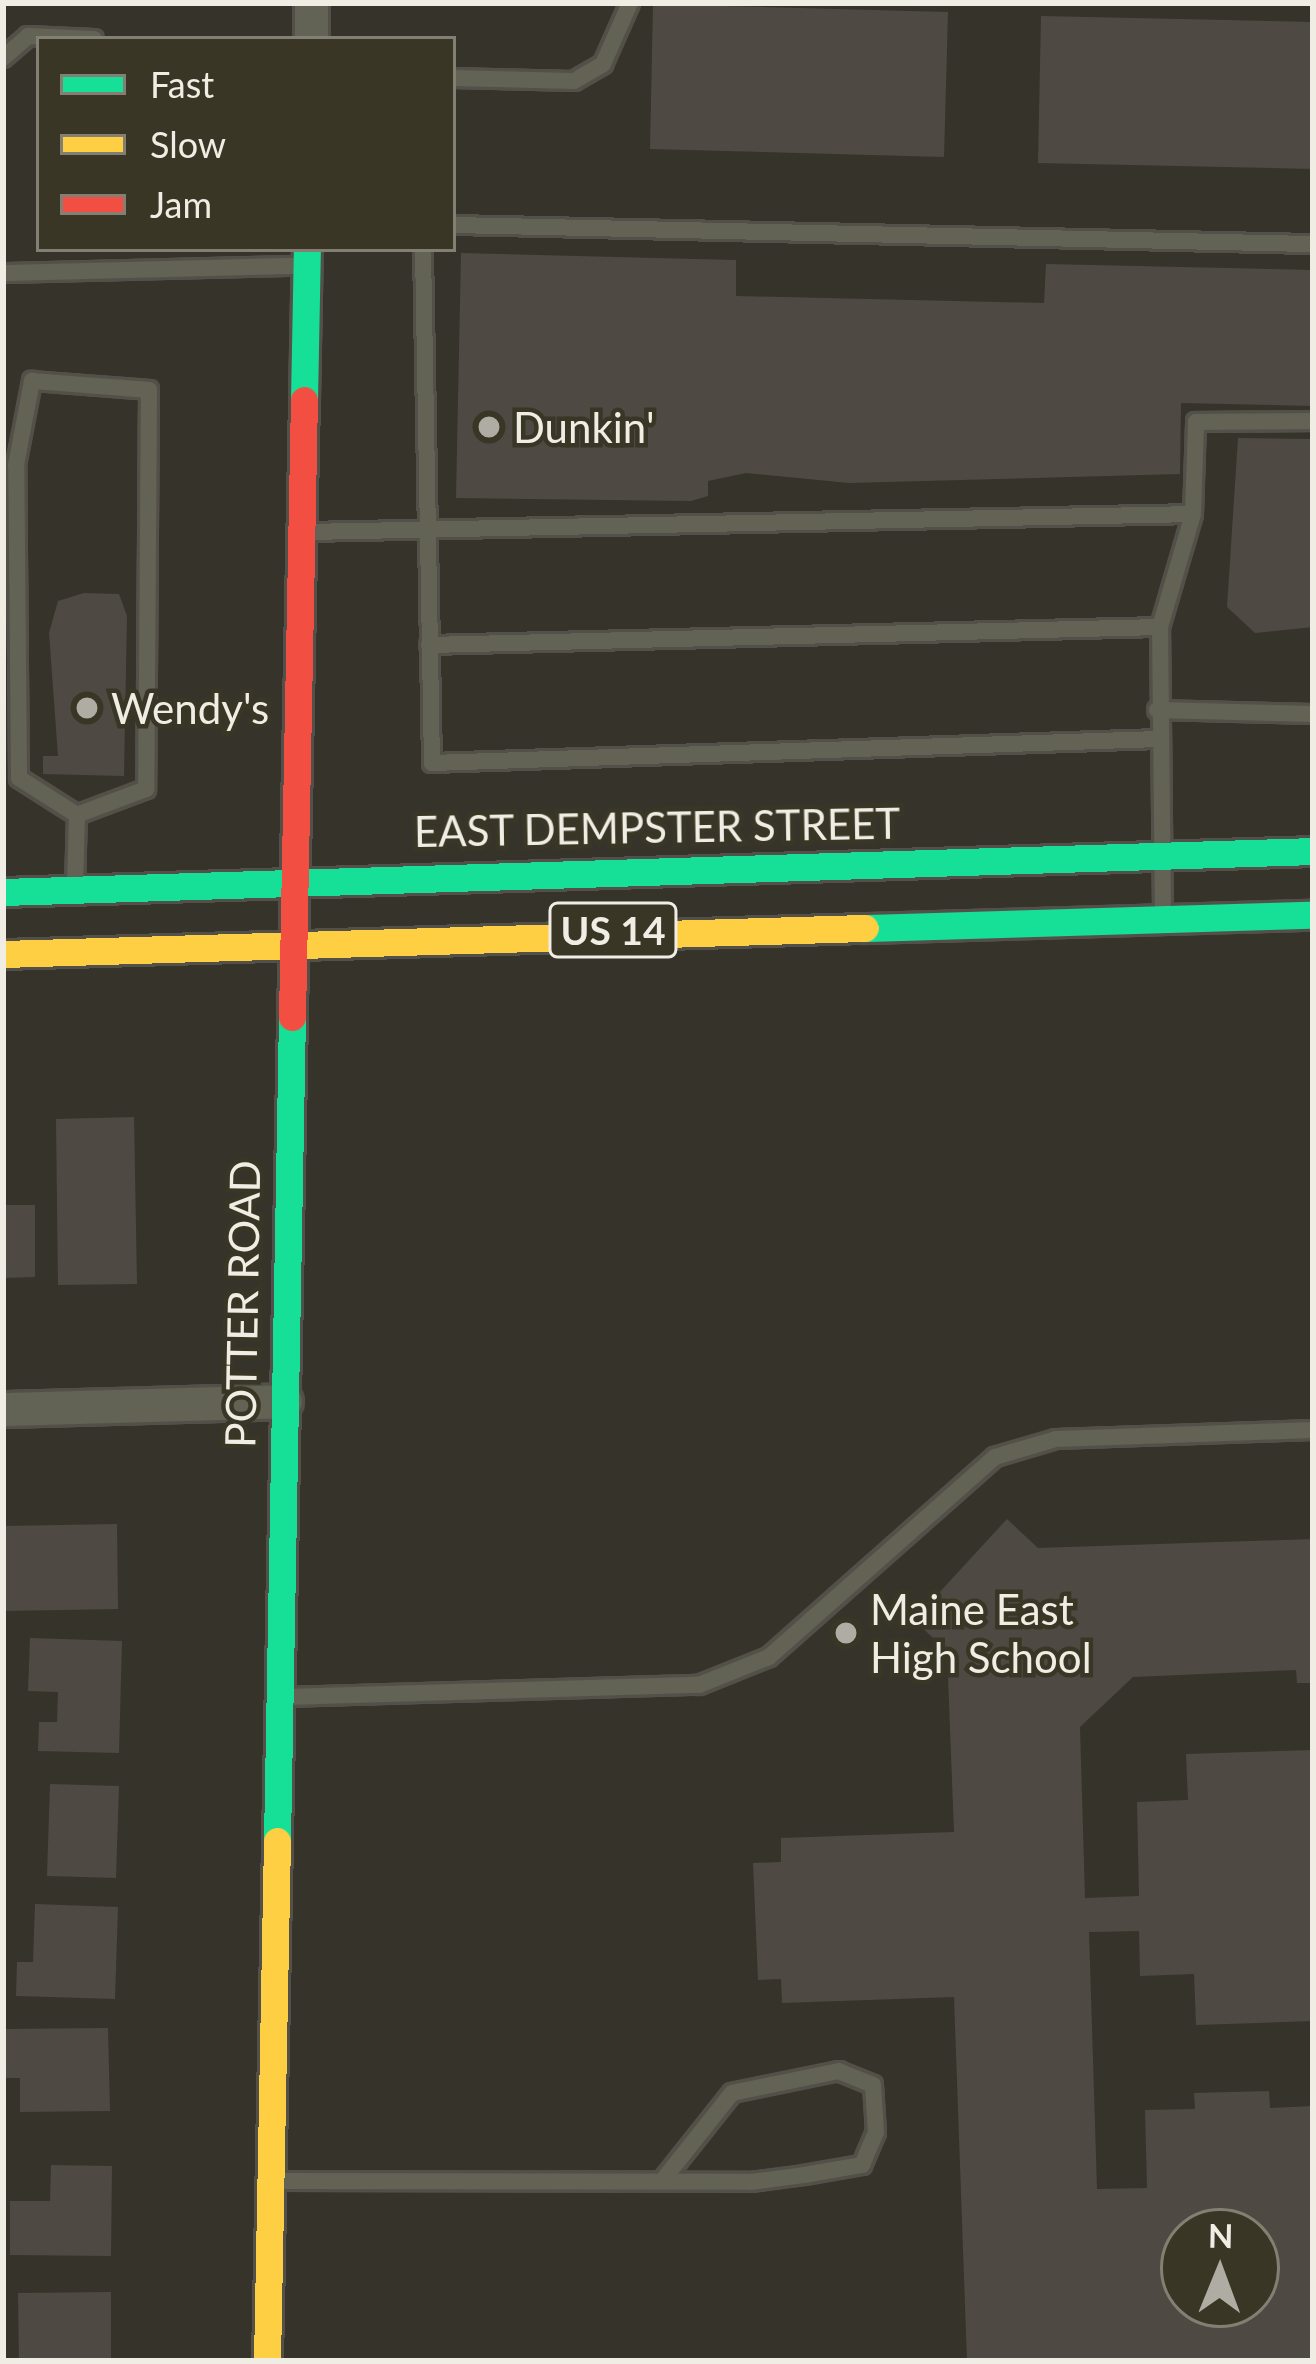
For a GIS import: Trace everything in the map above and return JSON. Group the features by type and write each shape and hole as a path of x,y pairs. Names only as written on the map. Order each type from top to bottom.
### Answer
{"main road":[{"name":"POTTER ROAD","path":"267,2361 307,257"},
{"name":"EAST DEMPSTER STREET","path":"3,892 294,877 1313,851"},
{"name":"US 14","path":"3,955 293,939 1313,915"}],"street":[{"path":"311,3 311,36"},
{"path":"3,1409 285,1401"}],"lane":[{"path":"456,78 574,81 603,64 630,3"},
{"path":"3,58 28,36 36,36"},
{"path":"456,225 1313,244"},
{"path":"129,252 130,270"},
{"path":"423,252 432,763 1158,739"},
{"path":"3,273 130,270 307,257"},
{"path":"32,381 148,389 146,789 77,815 19,778 16,465 32,381"},
{"path":"1163,918 1157,710 1160,627 1193,514 1196,422 1313,422"},
{"path":"303,532 1193,514"},
{"path":"429,644 1160,627"},
{"path":"1157,710 1313,714"},
{"path":"75,889 77,815"},
{"path":"280,1697 699,1685 769,1657 995,1457 1056,1438 1313,1430"},
{"path":"271,2181 662,2181 862,2165 876,2132 873,2086 838,2071 732,2093 662,2181"}],"building":[{"path":"653,4 948,12 944,157 650,149"},
{"path":"1041,16 1313,22 1313,169 1038,163"},
{"path":"461,253 736,260 736,296 1044,303 1046,264 1313,270 1313,406 1181,403 1180,474 849,483 746,473 708,481 708,496 691,501 456,498"},
{"path":"1238,438 1313,439 1313,627 1255,633 1227,607"},
{"name":"Wendy's","path":"84,593 119,594 127,616 124,776 43,774 43,756 58,756 49,633 58,601"},
{"path":"134,1117 137,1284 58,1285 56,1119"},
{"path":"3,1205 35,1205 35,1277 3,1278"},
{"path":"1007,1519 1038,1548 1313,1539 1313,1683 1297,1683 1296,1670 1133,1677 1080,1727 1085,1898 1139,1896 1137,1802 1188,1800 1186,1754 1313,1750 1313,2021 1196,2025 1194,1974 1140,1976 1139,1931 1089,1932 1097,2189 1147,2188 1145,2110 1195,2109 1194,2093 1269,2091 1270,2108 1313,2106 1313,2361 967,2361 954,1997 782,2003 781,1979 758,1980 753,1863 781,1862 781,1838 954,1832 947,1651 914,1620"},
{"path":"117,1524 118,1609 3,1611 3,1526"},
{"path":"30,1638 122,1641 119,1753 38,1751 39,1722 57,1722 58,1692 28,1691"},
{"path":"50,1784 119,1786 116,1878 47,1876"},
{"path":"35,1904 118,1907 115,1999 16,1996 17,1962 33,1962"},
{"path":"108,2028 110,2111 20,2112 20,2078 3,2078 3,2029"},
{"path":"51,2165 112,2166 111,2256 10,2255 10,2201 50,2201"},
{"path":"111,2292 111,2361 19,2361 18,2293"}],"traffic: fast":[{"path":"304,400 307,252"},
{"path":"3,892 1313,851"},
{"path":"865,928 1313,915"},
{"path":"277,1841 292,1017"}],"traffic: slow":[{"path":"3,954 865,928"},
{"path":"267,2361 277,1841"}],"traffic: jam":[{"path":"292,1017 304,400"}],"place":[{"name":"Dunkin'","path":"489,427"},
{"name":"Wendy's","path":"87,708"},
{"name":"Maine East High School","path":"846,1633"}]}
